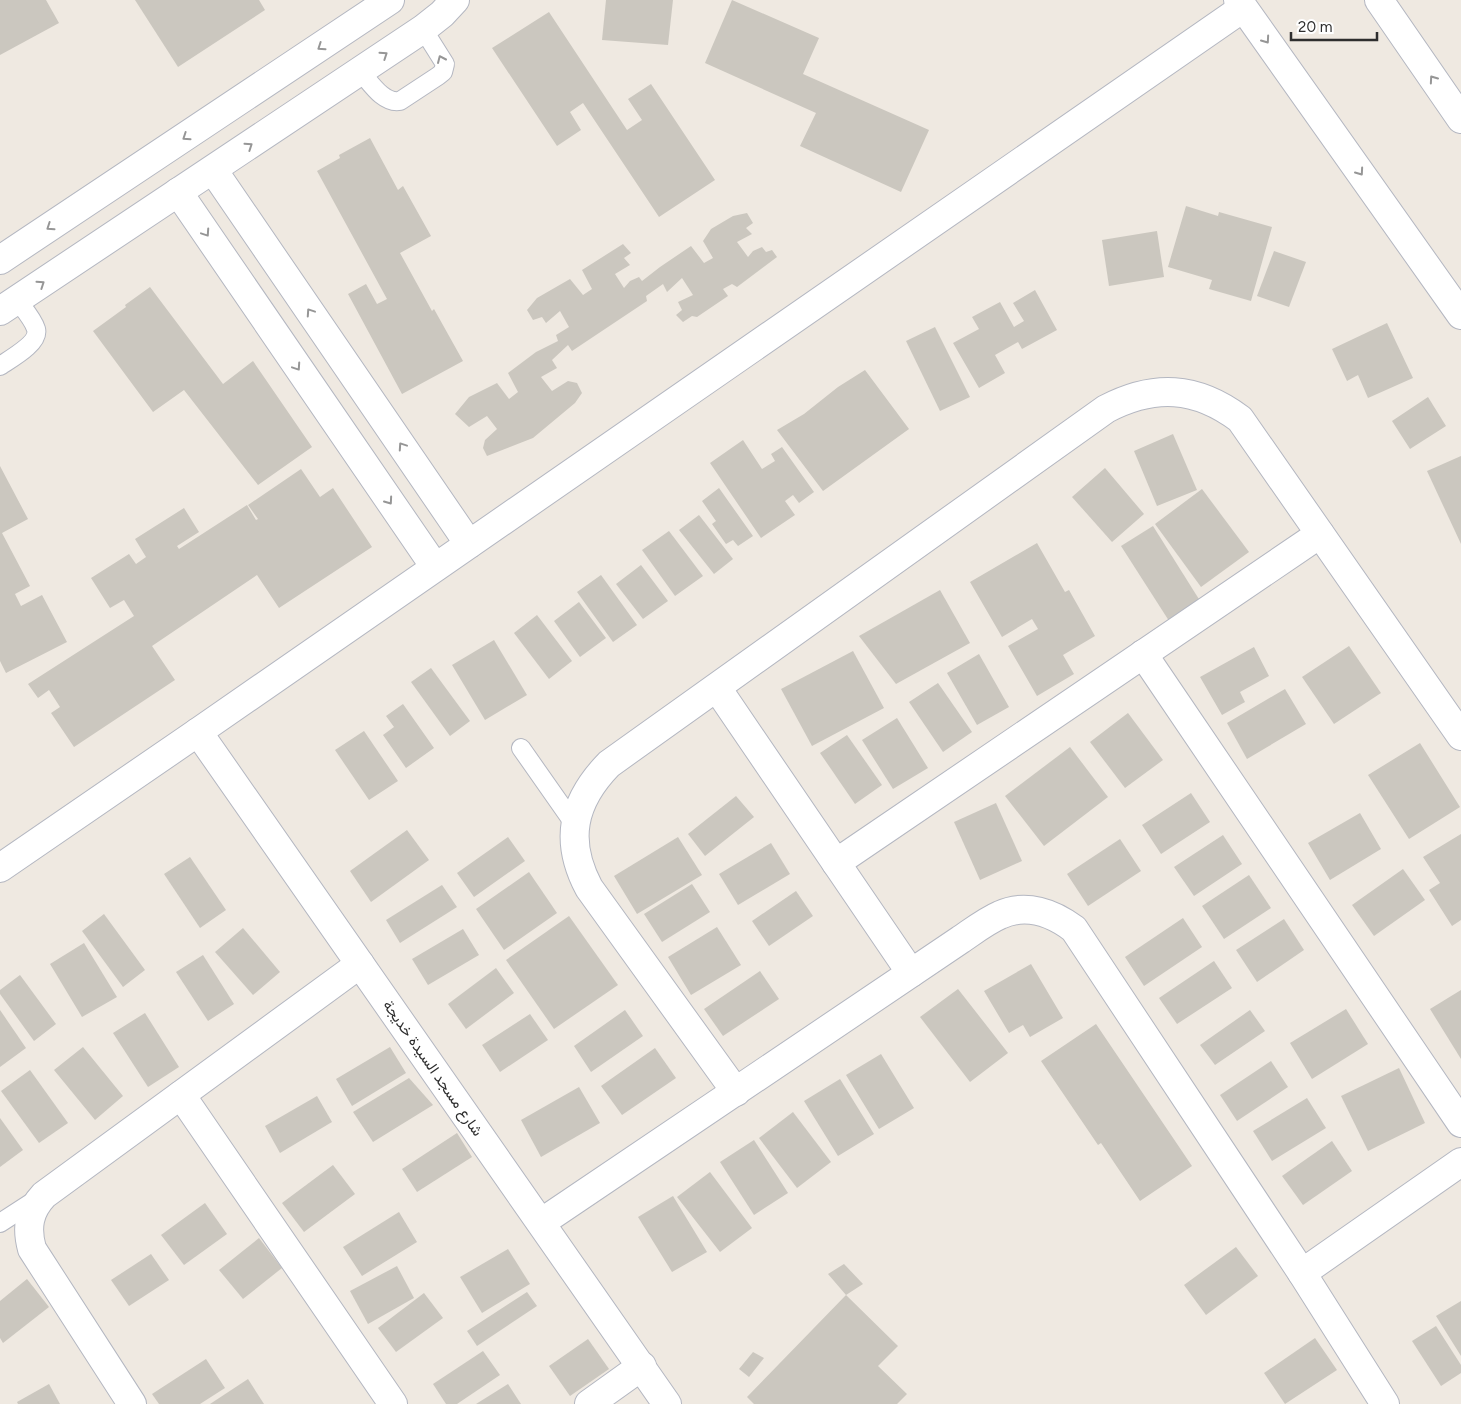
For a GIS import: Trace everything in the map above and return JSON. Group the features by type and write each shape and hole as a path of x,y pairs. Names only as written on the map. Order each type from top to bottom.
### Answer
{"street":[{"path":"0,260 390,0"},
{"path":"8,305 423,29 442,14 455,0"},
{"path":"1378,0 1461,119"},
{"path":"0,868 469,544 1241,4 1461,315"},
{"path":"213,170 469,544"},
{"path":"178,192 435,567"},
{"path":"736,1092 589,888 581,874 574,842 575,825 586,791 610,764 1106,409 1122,400 1139,395 1167,392 1193,395 1210,400 1240,419 1461,736"},
{"path":"347,440 381,416"},
{"path":"836,863 1320,534"},
{"path":"1143,654 1461,1124"},
{"path":"717,688 911,973"},
{"name":"شارع مسجد السيدة خديجة","path":"198,732 542,1222 667,1404"},
{"path":"542,1222 1000,915 1015,910 1047,913 1062,919 1074,929 1302,1273 1385,1404"},
{"path":"132,1404 32,1249 28,1236 29,1223 36,1203 44,1194 360,964"},
{"path":"181,1095 393,1404"},
{"path":"1302,1273 1461,1162"},
{"path":"589,1404 642,1366"}],"lane":[{"path":"360,71 386,99 395,102 400,101 438,76 443,72 445,64 423,29"},
{"path":"0,366 32,343 37,335 35,326 8,305"},
{"path":"521,748 575,825"},
{"path":"0,1223 44,1194"}],"building":[{"path":"0,0 46,0 59,23 0,55"},
{"path":"135,0 259,0 265,10 178,67"},
{"path":"606,0 673,0 668,45 602,40"},
{"path":"732,0 819,38 803,74 929,130 901,192 800,146 816,113 705,63"},
{"path":"549,12 627,130 642,120 628,99 651,84 715,180 659,217 583,103 570,112 581,130 557,146 492,48"},
{"path":"370,138 398,190 403,186 431,236 400,253 432,311 434,309 463,361 402,394 348,294 366,284 377,304 387,299 317,171 340,158 339,155"},
{"path":"1186,206 1218,216 1219,212 1272,227 1251,301 1209,289 1212,280 1168,267"},
{"path":"747,213 753,223 746,228 752,234 737,242 748,257 753,251 762,247 766,252 772,250 777,257 737,287 732,284 723,289 728,296 697,317 692,316 683,322 676,315 682,310 678,302 693,295 682,278 667,292 663,284 646,296 647,301 572,351 568,345 552,360 557,368 541,377 552,391 568,381 577,383 582,393 575,403 533,438 487,456 483,448 485,440 497,429 487,416 469,427 455,414 469,397 497,383 509,399 518,392 508,373 536,352 558,341 556,335 569,327 560,311 546,323 542,317 533,320 527,310 537,298 570,279 583,295 592,289 582,270 623,244 631,253 624,258 630,265 615,274 624,288 630,281 639,277 642,281 691,246 704,263 713,258 703,241 711,229 733,216"},
{"path":"1157,231 1164,277 1109,286 1102,240"},
{"path":"1274,251 1306,262 1289,307 1257,296"},
{"path":"150,287 223,384 253,361 312,447 258,485 184,390 153,412 93,331"},
{"path":"1035,290 1057,330 1022,349 1018,342 995,355 1005,373 979,388 953,343 979,329 972,317 1000,302 1014,327 1024,321 1013,303"},
{"path":"1387,323 1413,378 1368,398 1358,375 1347,381 1332,349"},
{"path":"935,327 970,397 940,411 906,341"},
{"path":"865,370 909,429 823,491 777,430 804,414 838,387"},
{"path":"1428,397 1446,426 1410,449 1392,421"},
{"path":"1173,434 1197,490 1157,506 1134,451"},
{"path":"743,440 762,469 775,461 771,454 782,447 814,492 799,503 793,495 785,501 795,515 761,538 710,463"},
{"path":"1461,456 1461,544 1427,471"},
{"path":"0,466 28,519 2,533 30,586 15,594 21,606 42,595 67,642 6,673 0,661"},
{"path":"1105,468 1144,514 1112,542 1072,497"},
{"path":"301,469 320,497 333,488 372,547 279,608 257,575 152,646 175,680 74,747 51,713 60,707 49,690 38,698 28,684 134,616 124,600 110,608 91,578 129,554 136,564 146,557 135,539 184,508 199,532 177,546 179,549 247,505 256,520 258,519 248,505"},
{"path":"719,488 753,536 738,546 733,540 726,544 712,524 716,521 702,501"},
{"path":"1202,489 1249,552 1201,587 1155,524"},
{"path":"699,515 733,559 714,574 679,530"},
{"path":"1153,526 1202,604 1171,624 1121,546"},
{"path":"669,531 703,576 675,596 642,550"},
{"path":"1037,543 1065,592 1069,590 1095,636 1063,655 1074,674 1037,696 1008,646 1038,629 1032,619 1002,637 970,582"},
{"path":"641,565 668,601 643,619 616,584"},
{"path":"601,575 637,625 613,642 577,592"},
{"path":"940,590 970,643 896,684 859,636"},
{"path":"579,602 606,638 580,657 554,621"},
{"path":"537,615 572,661 549,679 514,633"},
{"path":"494,640 527,695 485,720 452,665"},
{"path":"1349,646 1381,693 1334,724 1302,677"},
{"path":"1254,647 1269,676 1240,692 1245,702 1222,715 1200,677"},
{"path":"853,651 884,708 812,746 781,689"},
{"path":"979,654 1009,707 977,725 947,673"},
{"path":"431,668 470,721 450,736 411,682"},
{"path":"938,683 972,732 943,752 909,702"},
{"path":"1285,689 1306,724 1247,759 1227,723"},
{"path":"403,704 434,748 406,768 383,735 394,727 386,716"},
{"path":"1128,713 1163,760 1125,788 1090,742"},
{"path":"897,718 928,768 893,789 862,740"},
{"path":"364,731 398,781 369,800 335,750"},
{"path":"847,735 882,785 855,804 820,753"},
{"path":"1420,743 1460,807 1409,839 1368,775"},
{"path":"1070,747 1108,797 1044,846 1005,796"},
{"path":"1191,793 1210,822 1161,854 1142,825"},
{"path":"736,796 754,817 705,856 688,834"},
{"path":"996,803 1022,861 980,880 954,822"},
{"path":"1360,813 1381,849 1330,880 1308,843"},
{"path":"407,830 429,860 371,902 350,871"},
{"path":"1461,834 1461,920 1452,926 1429,890 1440,883 1423,857"},
{"path":"1223,835 1242,864 1194,896 1174,867"},
{"path":"508,837 525,861 474,897 457,873"},
{"path":"678,837 702,875 637,914 614,876"},
{"path":"1120,839 1141,871 1088,906 1067,874"},
{"path":"771,843 790,874 738,905 719,874"},
{"path":"190,857 226,910 200,928 164,874"},
{"path":"1403,869 1425,900 1374,936 1352,905"},
{"path":"529,872 557,913 504,950 476,909"},
{"path":"1249,875 1271,908 1224,939 1202,906"},
{"path":"692,884 710,912 662,942 644,914"},
{"path":"442,885 457,907 400,943 386,920"},
{"path":"796,891 813,916 769,946 752,921"},
{"path":"104,914 145,970 123,987 82,931"},
{"path":"569,916 618,985 554,1029 506,960"},
{"path":"1183,918 1202,947 1144,986 1125,957"},
{"path":"1284,919 1304,950 1257,982 1236,950"},
{"path":"717,927 741,965 691,995 668,957"},
{"path":"243,928 280,972 253,995 215,952"},
{"path":"463,929 479,955 428,985 412,959"},
{"path":"84,943 117,997 82,1017 50,964"},
{"path":"203,955 234,1004 208,1021 176,972"},
{"path":"1214,961 1232,988 1177,1024 1159,998"},
{"path":"1031,964 1063,1018 1030,1037 1023,1025 1009,1033 984,991"},
{"path":"496,968 514,993 466,1029 448,1004"},
{"path":"760,971 779,999 723,1036 704,1009"},
{"path":"20,975 56,1024 34,1041 0,994 0,990"},
{"path":"958,989 1008,1053 970,1082 920,1017"},
{"path":"1461,990 1461,1059 1430,1009"},
{"path":"1346,1009 1368,1044 1312,1079 1290,1043"},
{"path":"0,1010 26,1048 0,1067"},
{"path":"625,1010 643,1036 591,1072 574,1046"},
{"path":"1250,1010 1265,1031 1215,1065 1200,1045"},
{"path":"145,1013 179,1067 148,1087 113,1033"},
{"path":"530,1014 548,1040 500,1072 482,1045"},
{"path":"1096,1024 1192,1166 1140,1201 1101,1143 1098,1145 1041,1061"},
{"path":"83,1047 123,1096 95,1120 54,1070"},
{"path":"390,1047 406,1073 352,1106 336,1079"},
{"path":"655,1048 676,1078 622,1115 601,1086"},
{"path":"881,1054 914,1108 879,1129 846,1075"},
{"path":"1271,1061 1288,1087 1237,1121 1220,1095"},
{"path":"1399,1068 1425,1123 1368,1151 1341,1096"},
{"path":"30,1070 68,1123 39,1143 1,1091"},
{"path":"409,1078 433,1105 373,1142 353,1112"},
{"path":"840,1079 874,1134 838,1156 804,1101"},
{"path":"579,1087 600,1123 541,1157 521,1120"},
{"path":"317,1096 332,1122 280,1153 265,1126"},
{"path":"1307,1098 1326,1128 1272,1161 1253,1131"},
{"path":"793,1112 831,1162 797,1188 759,1138"},
{"path":"0,1118 23,1150 0,1167"},
{"path":"457,1133 472,1157 417,1192 402,1169"},
{"path":"754,1140 788,1193 754,1215 720,1162"},
{"path":"1332,1141 1352,1171 1303,1205 1282,1176"},
{"path":"333,1165 355,1194 304,1232 282,1203"},
{"path":"710,1172 752,1228 720,1252 677,1197"},
{"path":"673,1196 707,1252 672,1272 638,1217"},
{"path":"205,1203 227,1234 184,1265 161,1235"},
{"path":"399,1212 417,1242 362,1276 343,1247"},
{"path":"259,1238 282,1268 243,1299 219,1270"},
{"path":"1236,1247 1258,1276 1206,1315 1184,1285"},
{"path":"508,1249 530,1284 482,1313 460,1277"},
{"path":"151,1254 169,1280 129,1306 111,1280"},
{"path":"844,1264 863,1284 846,1295 828,1274"},
{"path":"397,1266 414,1298 368,1324 350,1291"},
{"path":"27,1279 49,1307 3,1343 0,1338 0,1301"},
{"path":"527,1292 537,1306 477,1346 467,1331"},
{"path":"424,1293 443,1318 396,1352 378,1328"},
{"path":"846,1295 898,1346 878,1366 907,1394 897,1404 754,1404 747,1397"},
{"path":"1461,1301 1461,1356 1436,1316"},
{"path":"1436,1326 1461,1365 1461,1373 1441,1386 1412,1341"},
{"path":"1315,1338 1337,1370 1285,1404 1264,1373"},
{"path":"588,1339 609,1369 570,1396 549,1366"},
{"path":"483,1351 500,1375 457,1404 446,1404 433,1384"},
{"path":"753,1352 764,1358 749,1377 739,1369"},
{"path":"206,1359 225,1388 200,1404 159,1404 152,1394"},
{"path":"248,1379 264,1404 210,1404"},
{"path":"49,1384 60,1404 18,1404 17,1402"},
{"path":"508,1384 521,1404 476,1404"}]}
